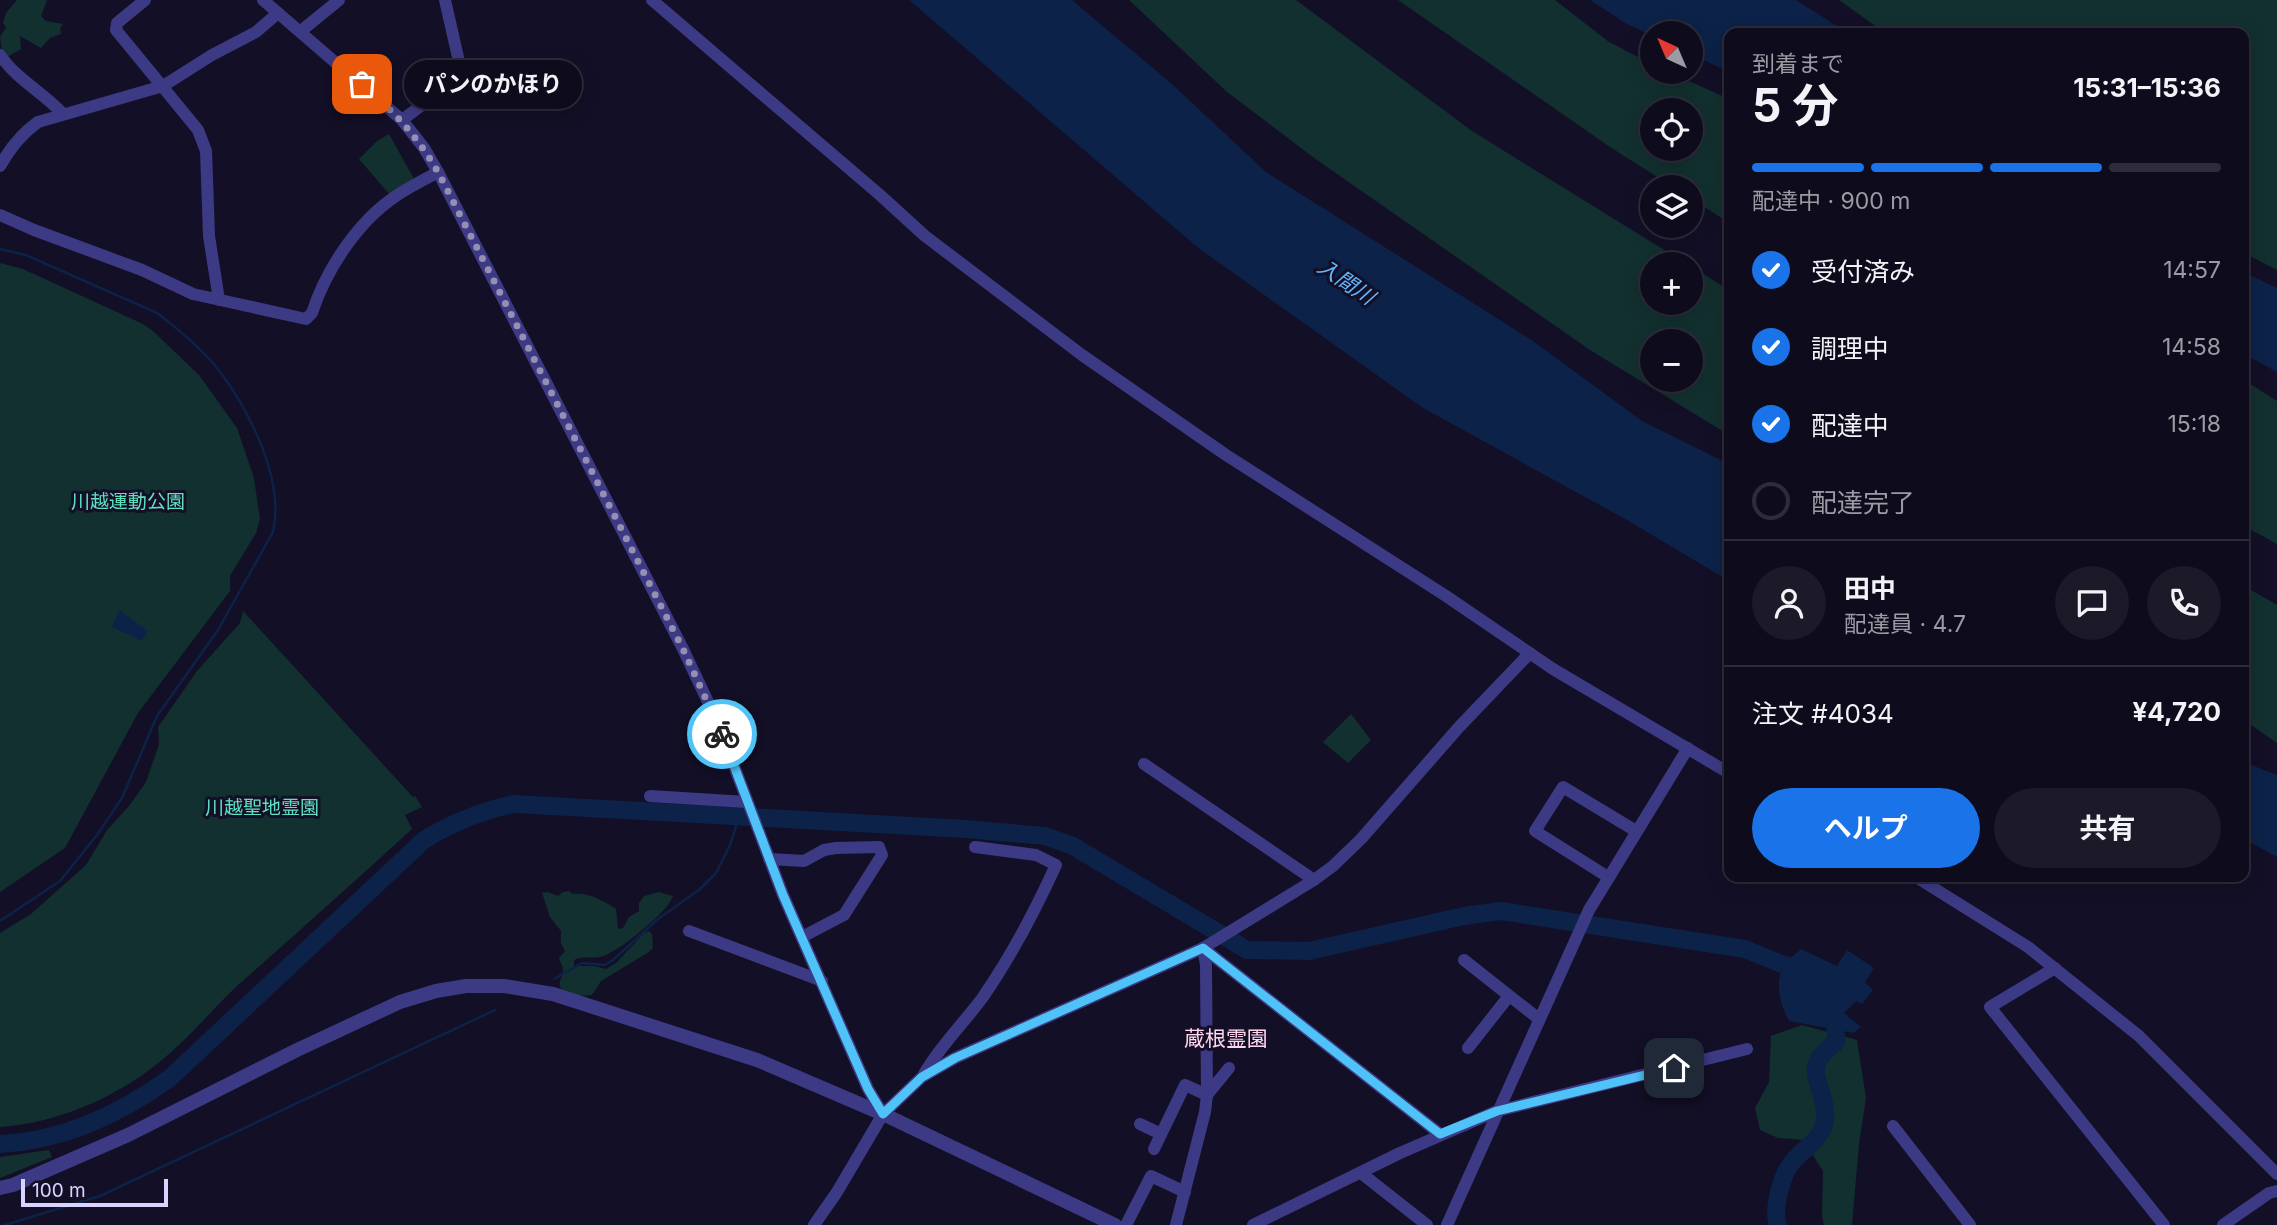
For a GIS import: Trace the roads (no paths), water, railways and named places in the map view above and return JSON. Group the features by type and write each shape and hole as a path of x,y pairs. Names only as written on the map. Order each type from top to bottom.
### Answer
{"street":[{"path":"145,0 117,23 116,30 198,130 206,151 209,236 219,300"},
{"path":"263,0 402,120 424,148 438,172 683,649 717,721 769,859 868,1089 883,1114"},
{"path":"301,31 339,0"},
{"path":"402,120 462,75 445,0"},
{"path":"652,0 925,236 999,293 1226,455 1530,653 1724,770"},
{"path":"0,166 4,147 38,122 163,86 212,55 256,32 278,13"},
{"path":"0,55 7,66 51,100 63,114"},
{"path":"0,215 142,270 193,294 306,319 312,313 331,266 366,223 394,197 438,172"},
{"path":"814,1225 837,1192 883,1114 922,1077 955,1058 1203,948 1314,880 1361,839 1460,726 1530,653"},
{"path":"1447,1225 1577,933 1608,877 1688,748"},
{"path":"1144,764 1314,880"},
{"path":"1608,877 1535,831 1563,787 1636,831"},
{"path":"650,796 747,804"},
{"path":"769,859 804,861 824,850 836,848 879,847 882,850 882,855 844,915 803,937"},
{"path":"922,1077 932,1060 982,997 1011,952 1030,920 1056,865 1036,855 975,847"},
{"path":"1924,882 2028,947 2139,1035 2277,1174"},
{"path":"690,931 822,981"},
{"path":"1176,1225 1207,1095 1206,965 1203,948"},
{"path":"1203,948 1440,1134"},
{"path":"1464,960 1538,1019"},
{"path":"2055,968 1990,1007 2164,1225"},
{"path":"0,1188 13,1185 128,1135 381,1010 436,990 466,986 528,989 624,1016 757,1060 883,1114 1115,1225"},
{"path":"1468,1048 1509,996"},
{"path":"1253,1225 1440,1134 1497,1111 1747,1049"},
{"path":"1207,1095 1229,1068"},
{"path":"1154,1149 1185,1085 1207,1095"},
{"path":"1140,1124 1161,1134"},
{"path":"1893,1126 1970,1225"},
{"path":"1361,1172 1427,1225"},
{"path":"1126,1225 1151,1176 1185,1192"},
{"path":"2223,1225 2269,1192 2277,1191"}],"water":[{"name":"入間川","path":"909,0 1072,0 1173,85 1266,172 1533,341 1642,421 1724,462 1724,578 1627,520 1423,408 1197,247"},
{"path":"1590,0 1796,0 1840,28 1724,28 1724,70 1703,60 1703,21 1640,21 1640,30"},
{"path":"2249,274 2277,288 2277,372 2249,357"},
{"path":"119,610 148,631 142,641 112,627"},
{"path":"2249,764 2277,775 2277,857 2249,842"},
{"path":"1801,949 1837,966 1847,950 1874,968 1865,982 1873,990 1862,1004 1856,1001 1844,1013 1861,1027 1854,1033 1789,1021 1781,1001 1779,979 1784,965"}],"waterway":[{"path":"0,249 26,255 157,313 197,346 229,385 252,424 269,468 275,512 273,532 218,630 157,716 122,798 97,835 60,881 0,921"},
{"path":"0,1144 23,1142 68,1131 111,1114 151,1091 170,1078 424,840 467,818 514,804 966,829 1045,836 1073,846 1247,950 1309,951 1464,916 1501,911 1745,949 1784,965 1808,968"},
{"path":"554,979 582,963 605,965 658,919 700,889 716,873 730,845 739,817"},
{"path":"1778,1225 1777,1200 1786,1173 1823,1128 1825,1112 1816,1067 1825,1051 1836,1042 1835,1005"},
{"path":"5,1225 100,1196 495,1010"}],"place":[{"name":"パンのかほり","path":"362,84"}],"district":[{"name":"蔵根霊園","path":"1226,1039"}],"park label":[{"name":"川越運動公園","path":"128,501"},
{"name":"川越聖地霊園","path":"262,807"}]}
